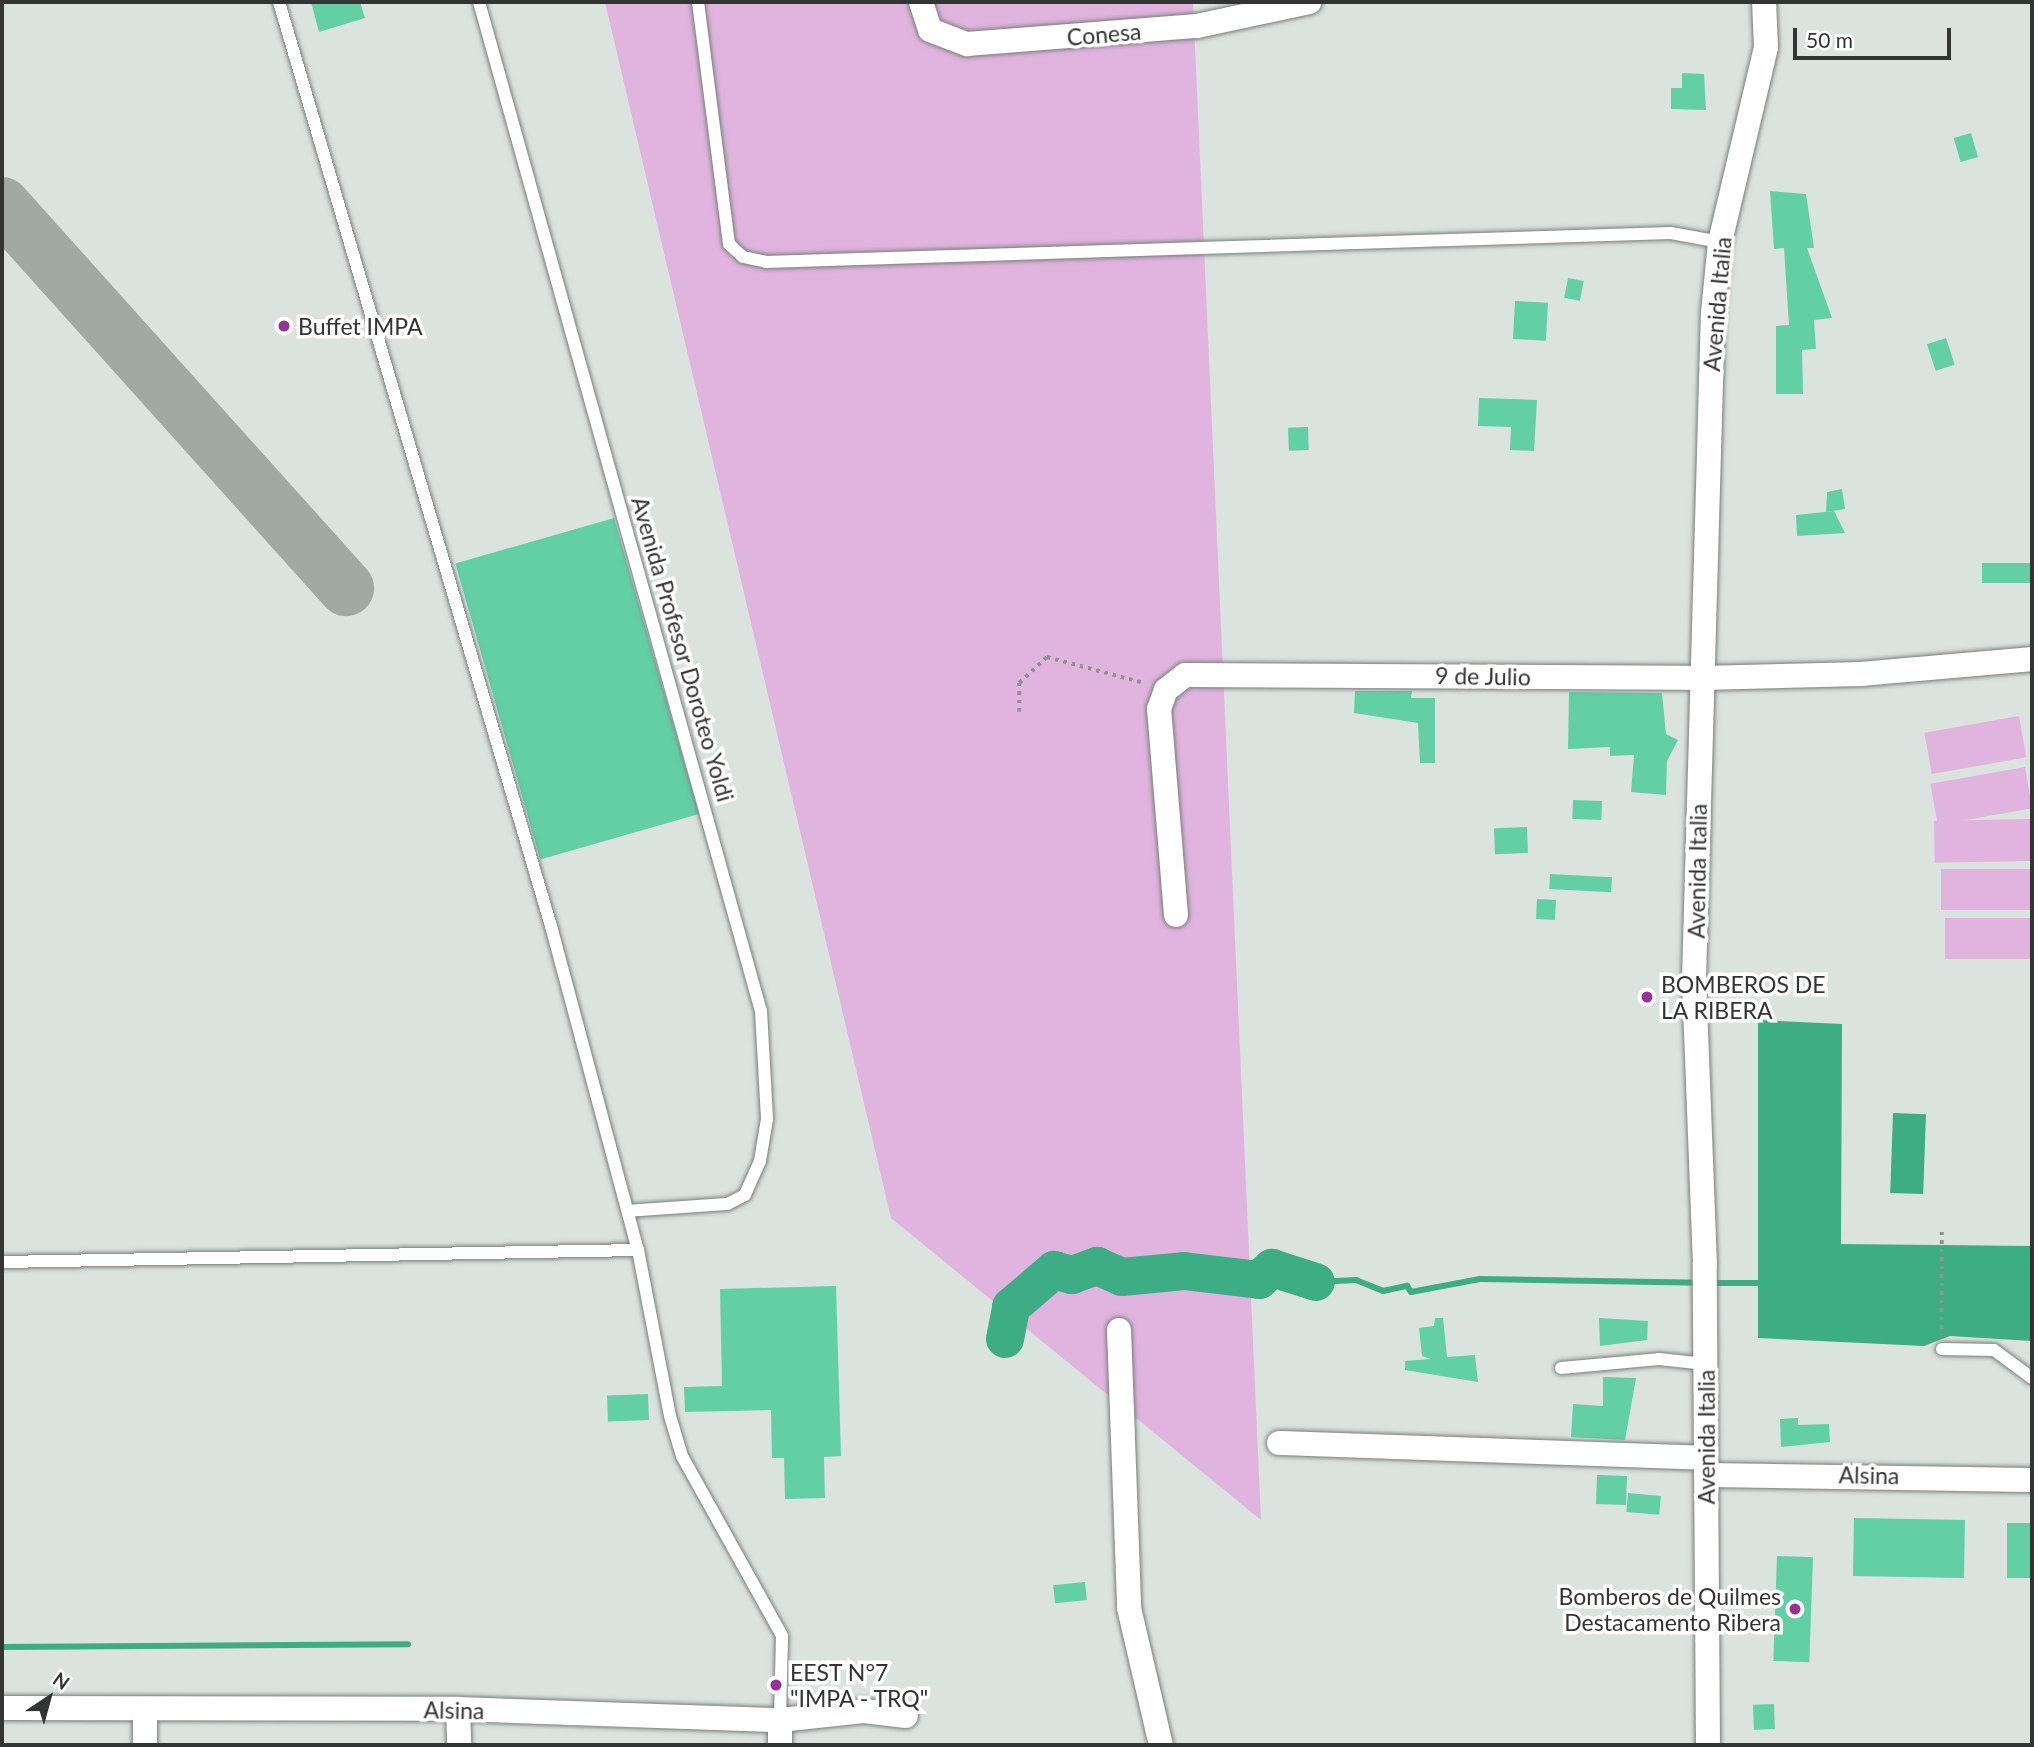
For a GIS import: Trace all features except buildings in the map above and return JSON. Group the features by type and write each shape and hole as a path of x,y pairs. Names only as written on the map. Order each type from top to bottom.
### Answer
{"street":[{"name":"Conesa","path":"921,2 930,30 967,44 1197,26 1310,2"},
{"name":"Avenida Italia","path":"1708,1745 1705,1265 1694,979 1702,678 1720,242 1766,47 1764,2"},
{"name":"9 de Julio","path":"1166,690 1185,676 1250,674 1702,678 1861,674 2032,659"},
{"path":"1166,690 1159,709 1176,915"},
{"path":"1119,1330 1129,1608 1161,1745"},
{"name":"Alsina","path":"1279,1443 2032,1480"},
{"name":"Alsina","path":"2,1708 458,1709 780,1720 864,1711 905,1716"},
{"path":"145,1709 145,1745"},
{"path":"458,1709 458,1745"},
{"path":"780,1720 780,1745"}],"lane":[{"path":"279,2 547,912 638,1250 682,1456 782,1636 780,1720"},
{"name":"Avenida Profesor Doroteo Yoldi","path":"479,2 761,1011 767,1119 760,1161 745,1195 727,1204 628,1211"},
{"path":"698,2 729,244 754,259 1671,233 1720,242"},
{"path":"2,1262 638,1250"},
{"path":"1942,1345 1994,1350 2032,1378"},
{"path":"1561,1368 1659,1359 1706,1364"}],"path":[{"path":"1019,712 1019,683 1047,657 1166,690"},
{"path":"1942,1232 1942,1345"}],"shaded area":[{"path":"605,2 1193,2 1261,1520 891,1218"},
{"path":"2019,716 2026,757 1932,774 1924,733"},
{"path":"2025,767 2032,808 1938,825 1930,784"},
{"path":"2031,819 2032,861 1935,863 1934,821"},
{"path":"1941,869 2032,869 2032,910 1941,910"},
{"path":"1945,918 2032,918 2032,959 1945,959"},
{"path":"1758,1020 1842,1024 1841,1244 2032,1246 2032,1341 1950,1336 1924,1346 1758,1338"},
{"path":"1893,1113 1926,1114 1923,1194 1890,1193"}],"waterway":[{"path":"1005,1339 1011,1307 1054,1270 1072,1275 1097,1266 1122,1277 1184,1271 1259,1280 1272,1268 1316,1282"},
{"path":"1316,1282 1356,1280 1383,1291 1407,1286 1411,1292 1480,1279 1700,1283"},
{"path":"1711,1283 1758,1283"},
{"path":"2,1647 408,1644"}],"taxiway":[{"path":"2,205 346,588"}],"place":[{"name":"Buffet IMPA","path":"284,326"},
{"name":"BOMBEROS DE LA RIBERA","path":"1647,997"},
{"name":"Bomberos de Quilmes Destacamento Ribera","path":"1795,1609"},
{"name":"EEST N°7 \"IMPA - TRQ\"","path":"776,1685"}]}
